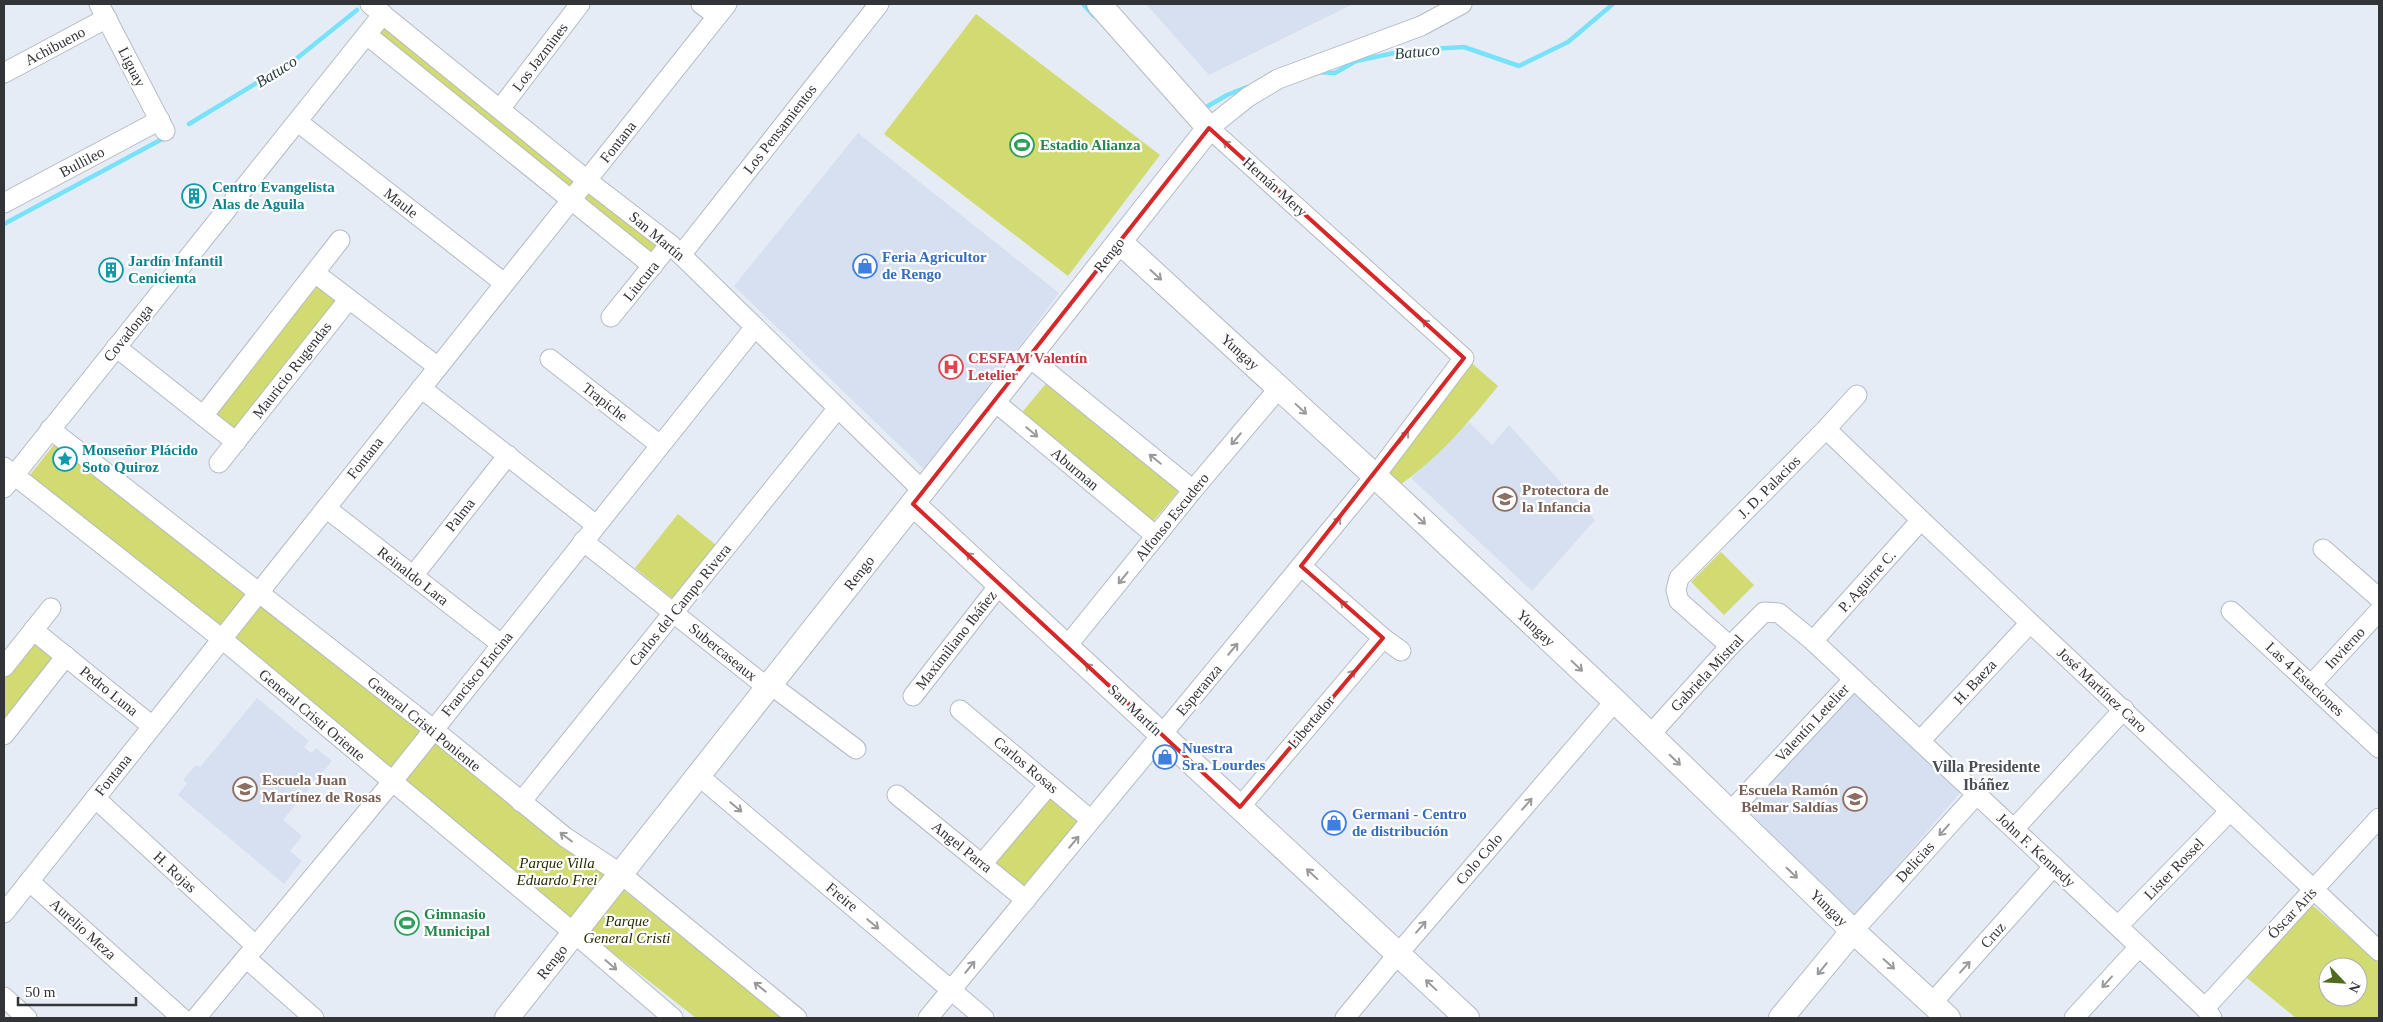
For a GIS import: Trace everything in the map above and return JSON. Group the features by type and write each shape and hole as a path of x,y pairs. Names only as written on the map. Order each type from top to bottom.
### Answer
{"main road":[{"name":"Hernán Mery","path":"1099,4 1209,128"},
{"name":"Rengo","path":"507,1018 1209,128"},
{"name":"Yungay","path":"1120,242 1375,476 1650,735 1853,931 1940,1011"},
{"name":"San Martín","path":"918,498 1000,584 1467,1018"},
{"path":"1781,1018 1853,931"}],"street":[{"name":"Los Jazmines","path":"500,109 580,4"},
{"path":"701,4 722,10"},
{"name":"Los Pensamientos","path":"675,250 879,4"},
{"path":"1209,128 1248,97 1278,80 1421,26 1462,4"},
{"name":"San Martín","path":"376,9 675,250 838,408 918,498"},
{"name":"Covadonga","path":"7,477 50,429 367,35 376,9"},
{"name":"Fontana","path":"4,912 504,283 588,181 722,10"},
{"name":"Achibueno","path":"4,73 103,11"},
{"name":"Liguay","path":"103,11 162,126"},
{"name":"San Martín","path":"367,35 653,266"},
{"name":"Maule","path":"298,122 504,283"},
{"name":"Bullileo","path":"4,204 162,126"},
{"name":"Hernán Mery","path":"1209,128 1464,358"},
{"path":"203,416 340,240"},
{"name":"Liucura","path":"611,317 653,266 675,250"},
{"path":"315,273 438,367"},
{"name":"Mauricio Rugendas","path":"219,464 349,299"},
{"name":"Francisco Encina","path":"196,1018 392,782 755,327"},
{"path":"116,347 236,442"},
{"path":"1029,357 1193,490"},
{"name":"Esperanza","path":"928,1018 1375,476 1464,358"},
{"name":"Trapiche","path":"550,359 660,444"},
{"path":"421,388 596,524"},
{"name":"Alfonso Escudero","path":"1067,646 1193,490 1279,388"},
{"name":"J. D. Palacios","path":"1730,646 1679,601 1676,590 1679,578 1857,395"},
{"name":"Aburman","path":"994,401 1156,536"},
{"name":"Carlos del Campo Rivera","path":"522,802 838,408"},
{"name":"General Cristi Poniente","path":"50,429 258,594 433,729 571,841 621,874 797,1018"},
{"name":"José Martínez Caro","path":"1826,429 2379,950"},
{"name":"Palma","path":"413,576 508,455"},
{"name":"General Cristi Oriente","path":"7,477 222,640 574,933 673,1018"},
{"name":"Reinaldo Lara","path":"326,508 501,644"},
{"name":"P. Aguirre C.","path":"1813,641 1921,520"},
{"name":"Subercaseaux","path":"583,541 769,686 856,749"},
{"path":"2323,549 2379,598"},
{"path":"1301,566 1382,638 1401,651"},
{"name":"Maximiliano Ibáñez","path":"912,696 1000,584"},
{"path":"4,667 51,608"},
{"name":"Las 4 Estaciones","path":"2231,611 2379,748"},
{"name":"Invierno","path":"2311,685 2379,611"},
{"name":"John F. Kennedy","path":"1764,612 1779,613 1813,641 2118,926 2208,1013"},
{"name":"Gabriela Mistral","path":"1650,735 1730,646 1764,612"},
{"name":"H. Baeza","path":"1920,741 2030,623"},
{"name":"Pedro Luna","path":"33,630 152,726"},
{"name":"Libertador","path":"1240,808 1382,638"},
{"name":"Pedro Luna","path":"4,735 66,656"},
{"name":"Valentín Letelier","path":"1730,812 1854,679"},
{"name":"Colo Colo","path":"1345,1018 1615,702"},
{"name":"Carlos Rosas","path":"960,710 1091,820"},
{"path":"2014,829 2124,710"},
{"name":"Freire","path":"699,776 984,1018"},
{"path":"982,864 1049,785"},
{"name":"Delicias","path":"1853,931 1977,794"},
{"name":"Angel Parra","path":"898,795 1026,900"},
{"name":"H. Rojas","path":"95,798 251,952 314,1018"},
{"name":"Lister Rossel","path":"2118,926 2230,811"},
{"name":"Óscar Aris","path":"2208,1013 2314,889 2379,818"},
{"name":"Cruz","path":"1940,1011 2054,866"},
{"name":"Aurelio Meza","path":"30,880 182,1018"},
{"path":"2074,1018 2139,947"},
{"path":"4,997 27,1018"}],"highlighted area":[{"path":"1209,128 1464,358 1301,566 1383,638 1240,807 913,504"}],"shaded area":[{"path":"1146,4 1353,4 1209,75"},
{"name":"Feria Agricultor de Rengo","path":"858,133 1059,293 927,472 734,286"},
{"name":"Protectora de la Infancia","path":"1469,422 1492,445 1509,425 1595,520 1532,591 1411,478"},
{"name":"Escuela Ramón Belmar Saldías","path":"1854,684 1966,786 1854,916 1745,811"},
{"name":"Escuela Juan Martínez de Rosas","path":"257,698 309,741 304,747 311,753 316,748 332,761 283,820 302,836 290,851 302,861 284,884 178,795 187,783 183,780 196,765 200,767"}],"green space":[{"name":"Estadio Alianza","path":"976,14 1160,155 1068,276 884,134"},
{"path":"384,24 663,245 652,258 376,36"},
{"path":"316,280 341,301 235,437 208,415"},
{"path":"1467,359 1498,386 1463,428 1437,454 1410,478 1395,488 1380,475"},
{"path":"1049,380 1182,487 1149,526 1019,416"},
{"name":"Parque Villa Eduardo Frei","path":"56,442 606,876 571,919 30,475"},
{"path":"678,514 716,545 674,600 635,568"},
{"path":"1721,552 1754,585 1724,615 1691,582"},
{"path":"34,638 58,658 4,726 4,676"},
{"path":"1049,790 1087,820 1025,896 987,862"},
{"name":"Parque General Cristi","path":"621,888 783,1018 696,1018 585,931"},
{"path":"2311,904 2379,963 2379,1018 2296,1018 2247,978"}],"waterway":[{"name":"Batuco","path":"1083,4 1094,16"},
{"name":"Batuco","path":"1317,72 1335,73 1356,61 1394,53 1411,54 1431,49 1464,47 1519,66 1568,42 1613,4"},
{"name":"Batuco","path":"189,124 296,59 357,10"},
{"name":"Batuco","path":"1208,106 1227,95 1247,87"},
{"name":"Batuco","path":"4,224 166,137"}],"place":[{"name":"Estadio Alianza","path":"1022,145"},
{"name":"Centro Evangelista Alas de Aguila","path":"194,196"},
{"name":"Feria Agricultor de Rengo","path":"865,266"},
{"name":"Jardín Infantil Cenicienta","path":"111,270"},
{"name":"CESFAM Valentín Letelier","path":"951,367"},
{"name":"Monseñor Plácido Soto Quiroz","path":"65,459"},
{"name":"Protectora de la Infancia","path":"1505,499"},
{"name":"Nuestra Sra. Lourdes","path":"1165,757"},
{"name":"Escuela Juan Martínez de Rosas","path":"245,789"},
{"name":"Escuela Ramón Belmar Saldías","path":"1855,799"},
{"name":"Germani - Centro de distribución","path":"1334,823"},
{"name":"Gimnasio Municipal","path":"407,923"}],"district":[{"name":"Villa Presidente Ibáñez","path":"1986,775"}]}
